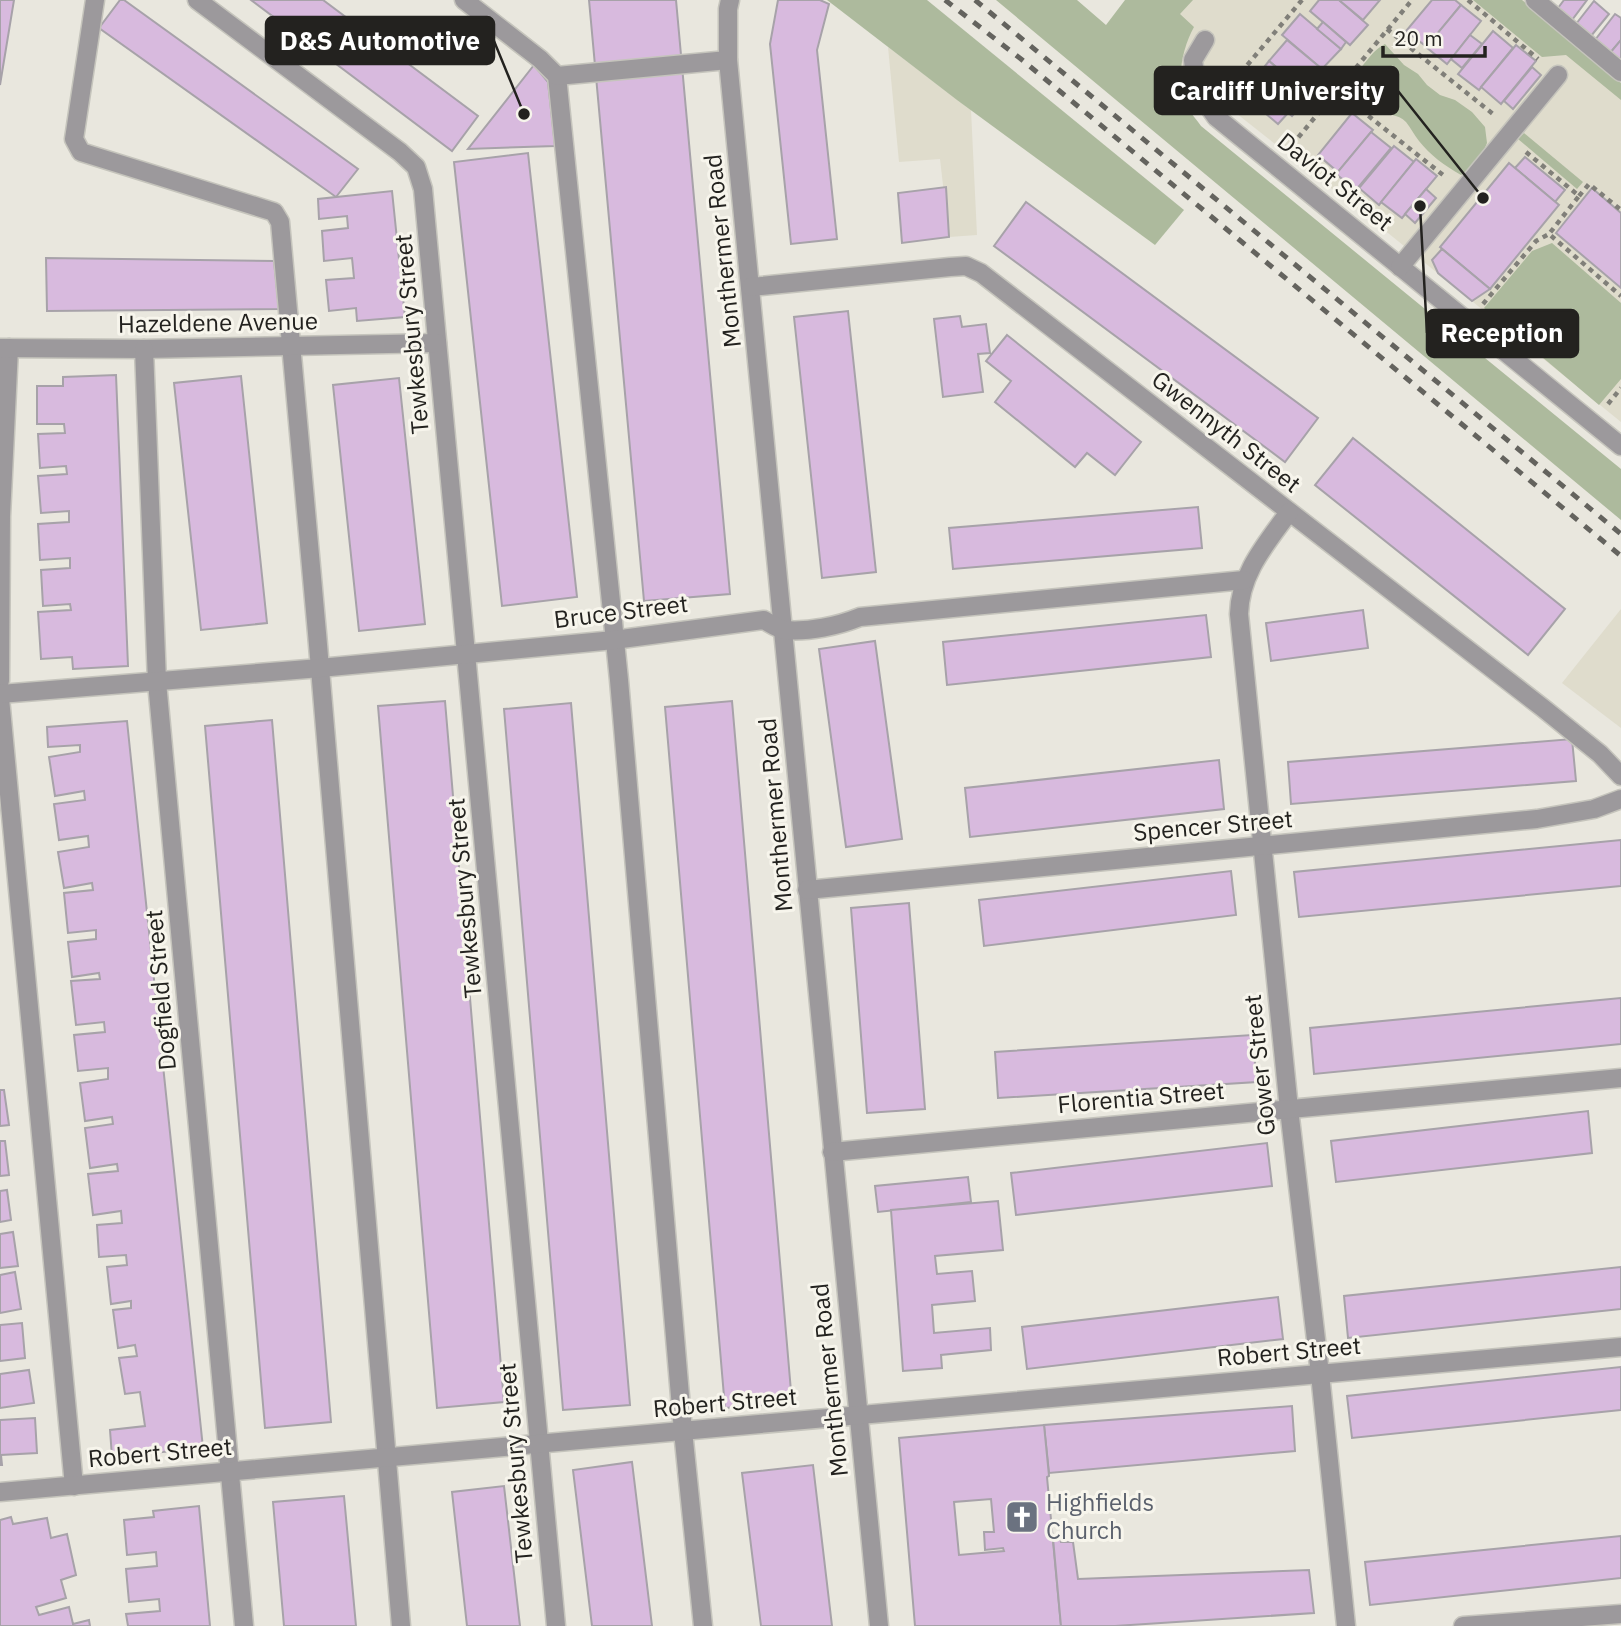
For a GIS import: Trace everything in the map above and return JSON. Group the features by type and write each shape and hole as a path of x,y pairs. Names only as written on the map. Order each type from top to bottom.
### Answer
{"street":[{"path":"95,0 74,139 81,152 274,212 280,222 401,1626"},
{"name":"Tewkesbury Street","path":"197,0 400,152 416,167 423,189 556,1626"},
{"path":"464,0 540,59 556,76 614,640 682,1431 703,1626"},
{"name":"Monthermer Road","path":"730,0 728,60 879,1626"},
{"path":"1535,0 1621,72"},
{"name":"Daviot Street","path":"1205,40 1194,60 1198,90 1216,117 1621,446"},
{"path":"556,76 728,60"},
{"path":"1400,267 1558,75"},
{"name":"Gwennyth Street","path":"751,287 966,266 981,273 1543,708 1600,754 1621,776"},
{"name":"Hazeldene Avenue","path":"5,348 144,349 437,343"},
{"path":"0,681 5,348"},
{"name":"Dogfield Street","path":"144,349 157,682 244,1626"},
{"name":"Gower Street","path":"1289,512 1244,580 1239,598 1239,614 1289,1109 1346,1626"},
{"name":"Bruce Street","path":"0,696 614,640 764,620 783,630 839,625 860,617 1244,580"},
{"path":"0,696 74,1486"},
{"name":"Spencer Street","path":"807,890 1536,819 1594,809 1621,799"},
{"name":"Florentia Street","path":"832,1152 1621,1078"},
{"name":"Robert Street","path":"0,1492 1621,1347"},
{"path":"1463,1626 1621,1614"}],"path":[{"path":"1210,109 1302,0"},
{"path":"1275,164 1412,0"},
{"path":"1468,0 1541,61 1568,28"},
{"path":"1387,29 1579,197"},
{"path":"1337,91 1463,191"},
{"path":"1467,321 1536,241 1549,234 1589,184 1621,210"},
{"path":"1549,234 1621,296"}],"shaded area":[{"path":"1125,0 1524,0 1621,82 1621,422 1156,50"},
{"path":"888,47 971,110 977,235 949,237 940,159 899,162"},
{"path":"1621,609 1621,728 1562,683"}],"green space":[{"path":"827,0 927,0 1184,210 1155,245 957,100"},
{"path":"996,0 1077,0 1106,25 1125,0 1193,0 1180,14 1194,27 1183,56 1181,89 1189,110 1201,126 1621,469 1621,520"},
{"path":"1473,0 1522,0 1621,83 1621,100 1566,55 1542,57"},
{"path":"1385,44 1427,85 1472,112 1485,127 1487,143 1477,166 1461,175 1428,151 1403,119 1376,111 1364,104 1355,94 1354,76 1374,52"},
{"path":"1524,133 1583,182 1577,189 1518,139"},
{"path":"1552,243 1621,303 1621,379 1599,405 1484,308 1532,251"}],"building":[{"path":"0,0 14,0 0,85"},
{"path":"120,0 124,0 358,169 336,197 99,28"},
{"path":"251,0 323,0 478,116 452,151"},
{"path":"589,0 676,0 730,594 644,601"},
{"path":"778,0 820,0 829,4 817,50 837,239 791,244 770,44"},
{"path":"1319,0 1339,0 1368,25 1350,45 1310,11"},
{"path":"1339,0 1380,0 1363,20"},
{"path":"1432,0 1455,0 1461,5 1427,47 1406,31"},
{"path":"1564,0 1587,0 1572,20 1558,8"},
{"path":"1594,1 1609,14 1591,36 1576,24"},
{"path":"1461,5 1481,21 1447,64 1426,47"},
{"path":"1300,14 1341,49 1322,69 1282,35"},
{"path":"1615,14 1621,18 1621,40 1610,53 1595,40"},
{"path":"1323,22 1346,42 1341,49 1317,29"},
{"path":"1493,31 1513,48 1479,90 1458,74"},
{"path":"1470,35 1482,44 1462,68 1451,59"},
{"path":"1287,40 1328,74 1310,95 1269,61"},
{"path":"1621,40 1621,62 1610,53"},
{"path":"1516,45 1536,61 1501,104 1481,87"},
{"path":"1269,61 1310,96 1292,116 1252,82"},
{"path":"534,65 548,82 555,146 468,149"},
{"path":"1532,67 1541,75 1513,109 1504,101"},
{"path":"1264,92 1288,113 1278,124 1253,103"},
{"path":"1352,113 1373,130 1338,172 1318,155"},
{"path":"1371,132 1391,148 1356,190 1336,174"},
{"path":"1394,146 1414,162 1379,205 1359,188"},
{"path":"528,153 577,597 502,606 454,162"},
{"path":"1525,157 1565,190 1555,202 1515,168"},
{"path":"1416,159 1437,176 1402,218 1381,202"},
{"path":"1509,163 1559,205 1490,289 1440,247"},
{"path":"946,187 949,237 902,243 898,193"},
{"path":"1592,188 1621,213 1621,288 1556,233"},
{"path":"1426,189 1436,198 1415,223 1405,214"},
{"path":"392,191 405,317 357,321 356,308 329,311 326,280 354,278 352,258 324,261 322,231 348,228 347,216 319,219 318,199"},
{"path":"1026,202 1318,418 1285,462 994,246"},
{"path":"1442,249 1490,289 1472,301 1438,273 1432,260"},
{"path":"46,258 274,261 279,309 47,311"},
{"path":"848,311 876,572 822,578 794,317"},
{"path":"960,316 962,327 986,324 990,353 978,354 983,392 943,397 934,319"},
{"path":"1007,335 1141,442 1115,475 1087,453 1075,467 995,402 1011,381 986,361"},
{"path":"116,375 128,666 73,669 72,657 41,659 38,612 71,610 70,604 43,606 41,570 70,568 70,558 40,560 38,524 69,522 69,511 41,513 38,476 67,474 66,466 40,468 38,434 65,433 64,424 37,424 37,386 63,386 63,377"},
{"path":"241,376 267,623 201,630 174,383"},
{"path":"399,378 425,624 359,631 333,385"},
{"path":"1353,438 1565,609 1528,655 1315,485"},
{"path":"1198,507 1202,548 953,569 949,528"},
{"path":"1363,610 1368,648 1271,661 1266,623"},
{"path":"1206,615 1211,657 947,685 943,642"},
{"path":"875,641 902,839 846,847 819,649"},
{"path":"445,701 504,1402 437,1408 378,706"},
{"path":"732,701 792,1403 725,1408 665,707"},
{"path":"571,703 630,1405 563,1410 504,709"},
{"path":"272,720 331,1422 265,1428 205,726"},
{"path":"127,721 203,1448 112,1457 110,1430 145,1426 140,1392 125,1394 119,1358 137,1356 135,1345 118,1348 113,1310 131,1308 131,1301 111,1304 107,1267 127,1265 126,1255 99,1257 97,1225 122,1223 121,1211 93,1215 88,1174 118,1171 117,1164 90,1168 85,1128 113,1124 112,1117 85,1121 80,1083 108,1079 108,1068 78,1071 74,1035 105,1032 104,1022 76,1025 71,981 100,979 99,973 72,977 68,942 96,939 96,930 68,933 64,893 93,890 92,883 64,888 58,852 89,847 88,836 59,840 54,804 85,800 84,791 55,796 49,757 80,752 80,745 48,747 47,727"},
{"path":"1572,739 1576,781 1291,804 1288,762"},
{"path":"1219,760 1224,809 970,837 965,788"},
{"path":"1621,840 1621,886 1299,917 1294,872"},
{"path":"1231,871 1236,915 984,946 979,900"},
{"path":"909,903 925,1109 867,1113 851,908"},
{"path":"1621,998 1621,1044 1314,1074 1310,1028"},
{"path":"1252,1035 1257,1082 998,1098 995,1052"},
{"path":"0,1090 4,1090 9,1125 0,1126"},
{"path":"1588,1111 1592,1153 1336,1182 1331,1141"},
{"path":"0,1141 5,1141 9,1175 0,1176"},
{"path":"1267,1143 1272,1186 1016,1215 1011,1173"},
{"path":"968,1177 971,1202 878,1212 875,1186"},
{"path":"7,1190 11,1220 0,1222 0,1191"},
{"path":"998,1201 1003,1250 935,1256 937,1274 972,1271 975,1301 932,1305 934,1333 990,1328 991,1350 941,1355 942,1368 903,1371 891,1210"},
{"path":"13,1232 18,1266 0,1268 0,1234"},
{"path":"1621,1267 1621,1309 1348,1338 1344,1296"},
{"path":"15,1272 21,1309 0,1313 0,1275"},
{"path":"1278,1297 1283,1339 1027,1369 1022,1327"},
{"path":"22,1323 25,1358 0,1361 0,1325"},
{"path":"1621,1367 1621,1410 1352,1438 1347,1396"},
{"path":"29,1370 34,1403 0,1408 0,1374"},
{"path":"1292,1406 1295,1451 1049,1473 1044,1425"},
{"path":"35,1418 37,1453 1,1455 0,1465 0,1420"},
{"name":"Highfields Church","path":"1044,1425 1061,1626 915,1626 899,1438","holes":["991,1499 994,1532 984,1532 985,1550 1003,1548 1004,1551 959,1555 954,1502"]},
{"path":"632,1462 652,1626 592,1626 573,1470"},
{"path":"813,1465 832,1626 761,1626 742,1473"},
{"path":"504,1486 520,1626 467,1626 452,1492"},
{"path":"344,1496 356,1626 284,1626 273,1502"},
{"path":"199,1506 210,1626 128,1626 126,1614 160,1611 159,1599 129,1602 126,1569 157,1566 156,1552 127,1555 124,1520 154,1517 153,1511"},
{"path":"11,1517 13,1524 47,1518 51,1538 67,1534 76,1575 61,1580 66,1598 36,1607 39,1615 69,1607 73,1624 89,1620 90,1626 0,1626 0,1520"},
{"path":"1621,1536 1621,1578 1370,1605 1365,1562"},
{"path":"1060,1537 1061,1542 1073,1542 1078,1579 1309,1570 1314,1613 1115,1626 1061,1626 1053,1538"}],"railway":[{"path":"945,0 1021,59 1621,556"},
{"path":"975,0 1621,534"}],"place":[{"name":"D&S Automotive","path":"524,114"},
{"name":"Cardiff University","path":"1483,198"},
{"name":"Reception","path":"1420,206"},
{"name":"Highfields Church","path":"1022,1517"}]}
